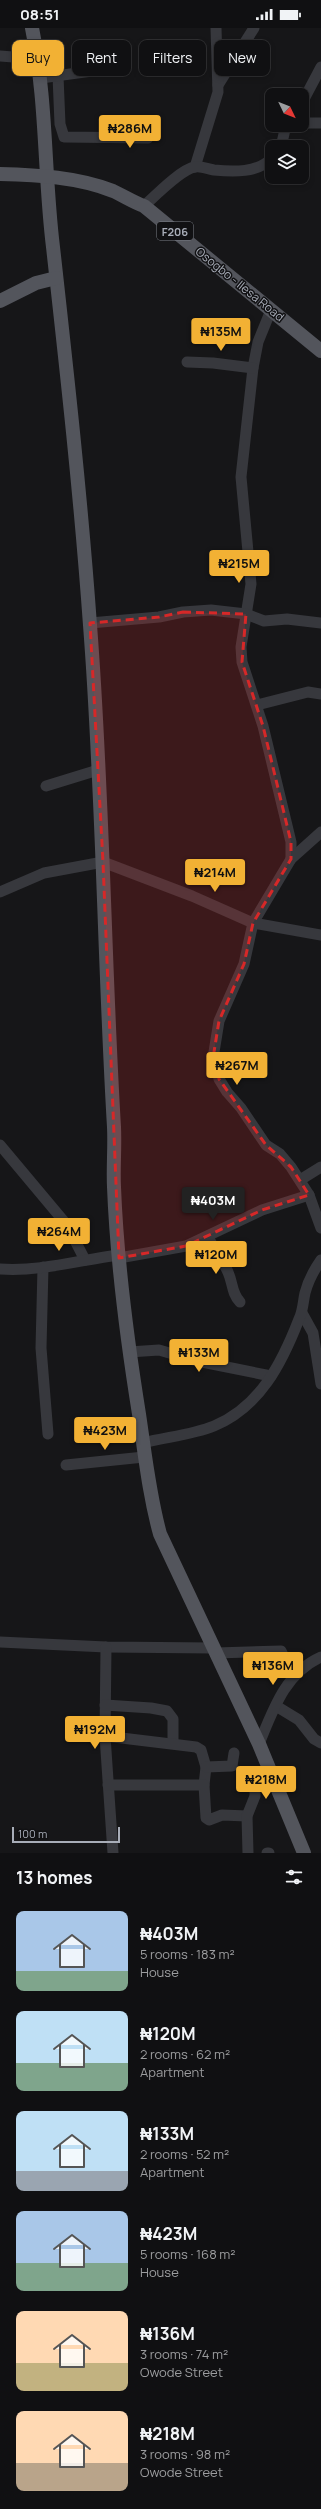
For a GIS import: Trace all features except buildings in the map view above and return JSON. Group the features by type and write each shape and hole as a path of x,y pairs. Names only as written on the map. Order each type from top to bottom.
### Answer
{"main road":[{"path":"32,28 35,40"},
{"path":"41,78 46,124 47,201 90,623 103,862 107,1020 114,1130 114,1185 119,1256 129,1352 144,1457 151,1502 160,1534 259,1744 304,1853"},
{"name":"Osogbo - Ilesa Road","path":"0,174 47,176 113,191 144,206 321,351"},
{"path":"0,301 36,284 56,278"}],"street":[{"path":"195,167 216,99 218,84 216,28"},
{"path":"218,84 254,28"},
{"path":"0,56 12,57"},
{"path":"309,90 321,67"},
{"path":"41,78 58,76 60,124 64,136 148,138"},
{"path":"309,123 321,123"},
{"path":"46,124 60,124"},
{"path":"144,206 176,178 195,167 224,171 253,169 265,162"},
{"path":"271,310 258,342 253,368 241,477 251,584 241,647 242,662 256,705 291,842 291,859"},
{"path":"187,362 213,363 253,368"},
{"path":"90,623 159,617 183,612 211,610 246,614 264,621 287,619 321,623"},
{"path":"256,705 308,692 321,694"},
{"path":"46,786 98,770"},
{"path":"321,832 291,859 253,923 244,964 219,1021 215,1039 216,1063 219,1079 266,1145 280,1154 300,1180 309,1194 321,1228"},
{"path":"0,892 44,873 103,862 192,896 253,923 321,935"},
{"path":"0,1145 67,1225 85,1260"},
{"path":"300,1180 321,1167"},
{"path":"0,1269 12,1270 186,1246 208,1237 262,1210 309,1194"},
{"path":"208,1237 216,1255 228,1271 233,1293 240,1302"},
{"path":"142,1443 198,1430 225,1420 250,1402 282,1362 302,1313 305,1292 312,1274 321,1260"},
{"path":"43,1266 42,1348 48,1434"},
{"path":"302,1313 313,1333 321,1384"},
{"path":"129,1352 159,1350 197,1361 271,1376"},
{"path":"66,1465 144,1457"},
{"path":"0,1642 106,1647 281,1651 293,1676"},
{"path":"106,1647 105,1736 113,1853"},
{"path":"259,1744 276,1706 293,1676 309,1663 321,1657"},
{"path":"105,1705 151,1708 167,1711 173,1720 173,1742"},
{"path":"276,1706 299,1720 314,1740 321,1743"},
{"path":"105,1736 143,1742 173,1742 202,1750 206,1768 204,1785 206,1818 209,1820 222,1815 247,1816"},
{"path":"206,1768 231,1767 233,1765 234,1753"},
{"path":"248,1853 247,1816 255,1796 255,1788 272,1774"},
{"path":"108,1785 204,1785"}],"highlighted area":[{"path":"183,612 246,614 242,662 263,726 291,842 291,859 253,923 244,964 219,1021 214,1052 219,1079 227,1092 266,1145 291,1167 309,1195 262,1210 186,1246 119,1258 103,862 90,623 159,617"}]}
